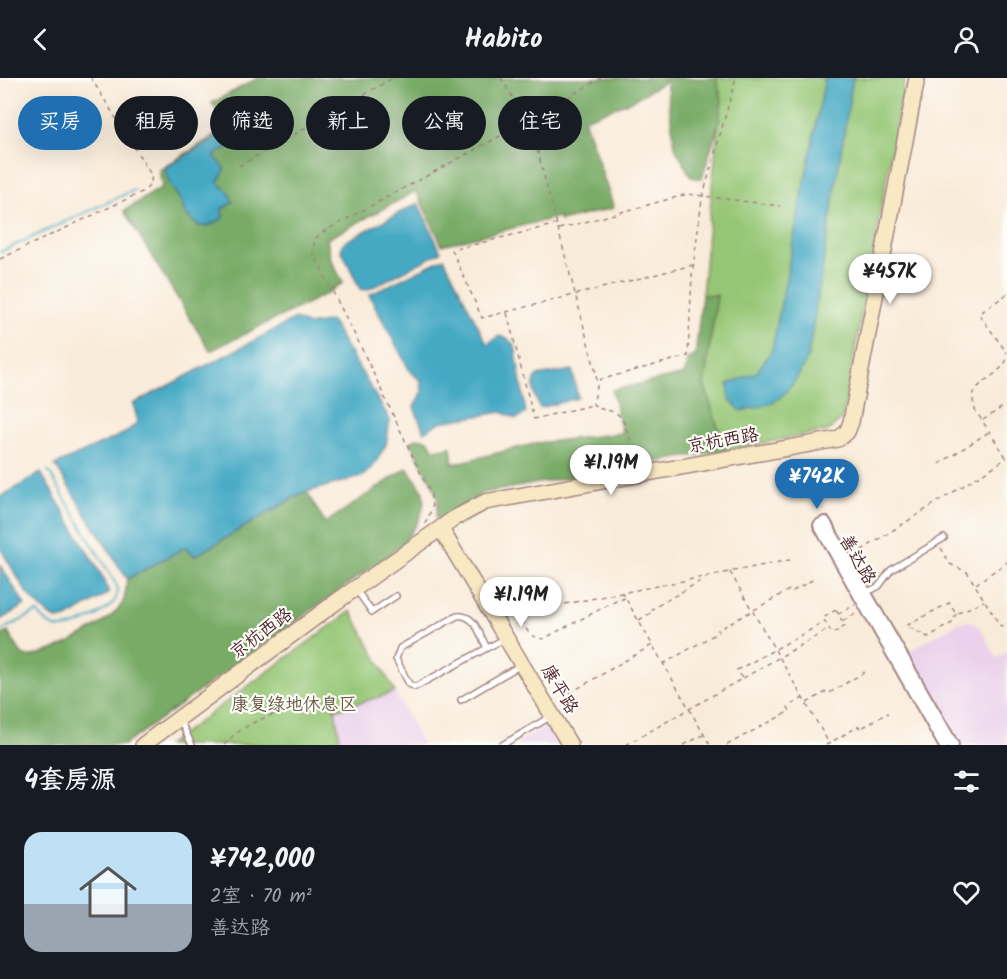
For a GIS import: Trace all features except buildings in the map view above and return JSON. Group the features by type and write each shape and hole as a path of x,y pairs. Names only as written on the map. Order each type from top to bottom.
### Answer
{"street":[{"name":"京杭西路","path":"143,745 471,508 485,502 838,440 847,432 851,422 917,78"},
{"name":"善达路","path":"944,745 863,595 847,560 825,522 819,525 863,595 953,745"},
{"name":"康平路","path":"441,529 570,745"}],"lane":[{"path":"863,595 879,586 891,570 944,538"},
{"path":"356,589 372,612 396,596"},
{"path":"487,648 471,618 464,615 457,616 400,648 396,659 409,684 415,687 507,638"},
{"path":"461,700 522,663"},
{"path":"502,745 553,715"},
{"path":"179,718 192,745"}],"path":[{"path":"0,259 144,191 150,186 152,179 150,173 91,78"},
{"path":"239,166 393,78"},
{"path":"501,78 512,96"},
{"path":"570,96 601,78"},
{"path":"598,380 688,356 693,265 703,196 736,78"},
{"path":"419,544 432,508 431,495 359,343 313,253 313,245 321,233 498,137"},
{"path":"537,150 598,380 593,404"},
{"path":"558,229 688,194 780,206"},
{"path":"557,224 452,250 482,318 693,265"},
{"path":"1007,294 979,314 1007,351"},
{"path":"507,312 534,419 593,404"},
{"path":"847,560 1007,457 975,410 972,395 980,385 1002,368 1007,359"},
{"path":"593,404 597,408 619,415 640,474"},
{"path":"982,421 1007,404"},
{"path":"939,464 990,431"},
{"path":"937,542 950,564 967,572 1000,627 1007,624"},
{"path":"625,598 543,639 531,635 524,626 524,612 790,560"},
{"path":"975,585 1007,562"},
{"path":"730,571 829,744 859,726 861,729 888,713"},
{"path":"638,620 654,611 652,609 712,574"},
{"path":"663,664 753,610 814,579"},
{"path":"622,592 710,745"},
{"path":"956,614 949,603 906,626 928,637 952,624 956,614 984,601"},
{"path":"836,610 845,626 832,634 829,629 823,618 836,610"},
{"path":"742,678 737,670 825,622"},
{"path":"626,745 829,629"},
{"path":"570,693 652,645"},
{"path":"806,703 827,691 829,693 865,672"},
{"path":"727,745 790,711 788,707 803,698"},
{"path":"224,745 240,729 263,717 300,710 328,710 339,715"},
{"path":"684,745 704,734"}],"shaded area":[{"name":"康复绿地休息区","path":"351,611 423,745 167,745"},
{"path":"971,621 981,629 997,658 1007,652 1007,745 959,745 907,652 960,622"},
{"path":"552,723 564,745 514,745"}],"green space":[{"path":"258,78 716,78 722,100 718,125 702,179 691,177 675,147 666,81 631,101 584,119 614,208 560,221 559,217 442,245 416,191 327,239 331,259 343,283 324,295 210,351 124,211 162,187 159,170 191,150 198,150 198,146 210,138 210,150 294,150 294,96 225,96"},
{"path":"716,78 905,78 843,415 839,422 827,431 725,450 704,384 717,296 702,295 722,100"},
{"path":"702,295 717,295 704,384 725,450 483,493 443,519 436,518 438,500 432,483 410,442 417,438 428,440 434,450 451,447 453,464 537,443 622,433 612,390 685,374 687,359 695,356"},
{"path":"407,468 420,487 424,500 418,522 401,546 124,745 0,745 0,636 8,632 23,656 33,656 62,646 93,629 117,610 124,599 127,579 186,547 195,556 307,492 325,523"},
{"name":"康复绿地休息区","path":"351,611 395,692 335,710 341,745 167,745"}],"water":[{"path":"825,78 853,78 808,357 796,379 780,398 765,405 741,411 730,400 728,384 757,372 772,350"},
{"path":"210,141 210,150 224,150 214,156 224,169 223,175 217,182 228,191 233,202 222,209 223,218 206,226 198,225 184,212 181,201 168,180 165,168"},
{"path":"418,203 441,252 375,286 366,290 360,289 341,249 344,242"},
{"path":"444,258 487,344 499,336 508,339 515,346 526,413 516,419 502,412 440,422 424,432 414,407 422,392 421,381 410,371 369,295"},
{"path":"295,319 308,325 331,321 390,420 386,445 374,465 363,476 300,494 195,556 186,547 127,579 55,465 125,433 138,422 133,404"},
{"path":"572,370 578,398 540,408 534,392 537,376"},
{"path":"41,473 105,581 109,593 67,618 58,620 47,614 28,595 0,548 0,497"},
{"path":"0,565 25,605 0,620"}],"waterway":[{"path":"0,252 134,190"},
{"path":"0,631 37,612 53,626 60,628 74,626 105,610 117,597 117,586 48,470"}]}
